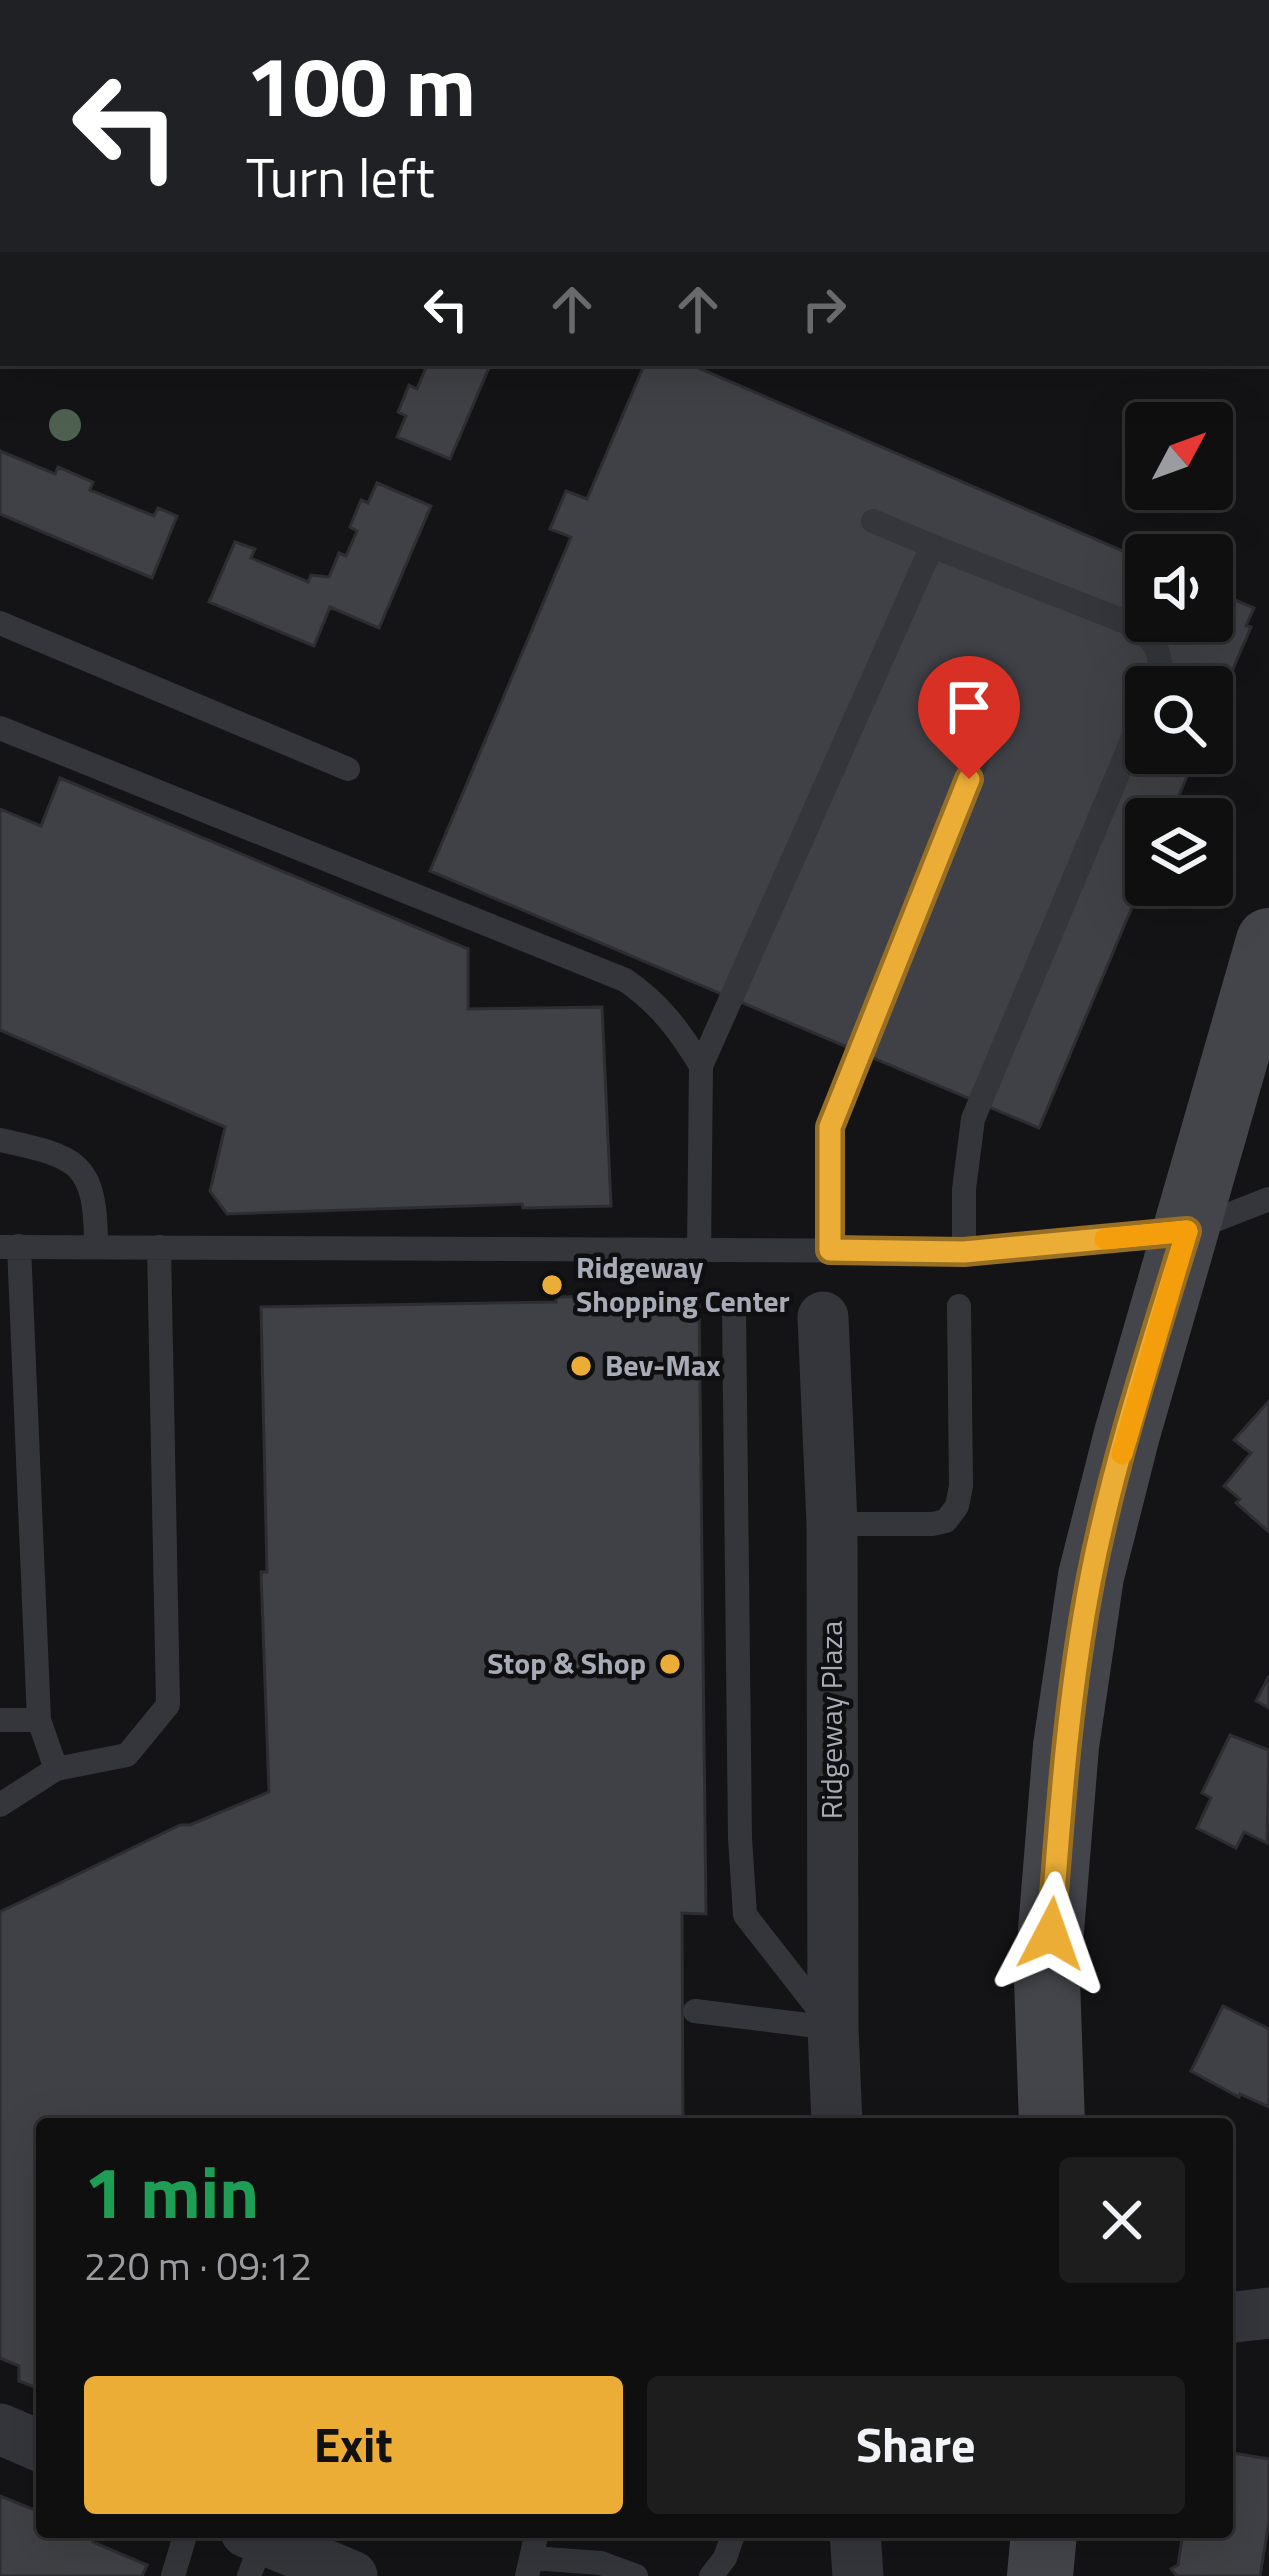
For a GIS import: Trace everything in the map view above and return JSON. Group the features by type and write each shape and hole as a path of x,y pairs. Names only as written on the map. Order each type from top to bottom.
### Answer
{"main road":[{"path":"1052,2118 1047,1980 1066,1746 1091,1576 1127,1434 1269,941"},
{"path":"1040,2576 1043,2538"}],"street":[{"name":"Ridgeway Plaza","path":"823,1317 832,1524 837,2118"},
{"path":"1233,2317 1269,2313"},
{"path":"0,2429 36,2444"},
{"path":"855,2538 858,2576"},
{"path":"252,2549 352,2576"}],"lane":[{"path":"874,521 1131,624 1150,635 1161,659 1159,666"},
{"path":"699,1252 701,1066 932,546"},
{"path":"0,622 348,769"},
{"path":"830,1250 830,1127 1004,692"},
{"path":"0,728 624,969 678,1028 701,1066"},
{"path":"964,1252 964,1189 973,1119 1125,757"},
{"path":"0,1140 44,1149 80,1169 89,1179 96,1204 96,1246"},
{"path":"56,1769 39,1720 12,1383 10,1246 964,1252 1187,1231 1269,1199"},
{"path":"0,1805 56,1769 127,1755 167,1705 159,1247"},
{"path":"832,1524 932,1524 946,1521 957,1506 961,1486 959,1306"},
{"path":"734,1311 745,1915 833,2028"},
{"path":"0,1720 39,1720"},
{"path":"695,2011 833,2028"},
{"path":"173,2576 184,2538"},
{"path":"711,2576 732,2538"},
{"path":"530,2567 601,2563 636,2576"}],"building":[{"path":"427,366 490,366 450,459 397,437 406,416 398,412 409,385 417,389"},
{"path":"644,366 694,366 1125,552 1125,642 1233,642 1233,599 1254,608 1233,669 1125,666 1125,774 1188,774 1178,798 1125,798 1125,906 1133,906 1039,1128 430,871 571,537 550,529 566,491 587,499"},
{"path":"0,451 55,474 58,467 93,482 90,490 154,516 158,508 177,516 152,578 0,514"},
{"path":"377,483 431,506 379,628 330,607 314,646 209,602 235,542 255,549 251,558 308,582 311,575 329,577 339,553 346,556 357,531 350,527 361,500 368,503"},
{"path":"60,778 468,949 468,1009 602,1007 611,1206 523,1208 522,1204 227,1214 210,1191 225,1127 0,1030 0,809 41,826"},
{"path":"651,1295 651,1300 699,1300 706,1914 682,1913 683,2118 36,2118 36,2388 19,2381 19,2366 0,2358 0,1912 180,1825 269,1792 261,1572 267,1572 261,1307 556,1302 556,1297"},
{"path":"1269,1401 1269,1532 1224,1486 1251,1453 1234,1440"},
{"path":"1269,1676 1269,1708 1256,1701"},
{"path":"1230,1735 1269,1750 1267,1843 1244,1832 1236,1848 1197,1828 1211,1798 1202,1793"},
{"path":"1223,2006 1269,2029 1269,2107 1191,2071"},
{"path":"1233,2453 1269,2459 1269,2521 1260,2576 1177,2576 1171,2569 1178,2565 1182,2538 1233,2538"},
{"path":"0,2496 36,2511 36,2538 95,2538 93,2542 147,2565 142,2576 0,2576"}],"slow traffic":[{"path":"1105,1239 1187,1231 1122,1454"}],"place":[{"name":"Ridgeway Shopping Center","path":"552,1285"},
{"name":"Bev-Max","path":"581,1366"},
{"name":"Stop & Shop","path":"670,1664"}],"route":[{"path":"969,779 830,1127 830,1250 964,1252 1187,1231 1091,1576 1066,1746 1051,1934"}]}
